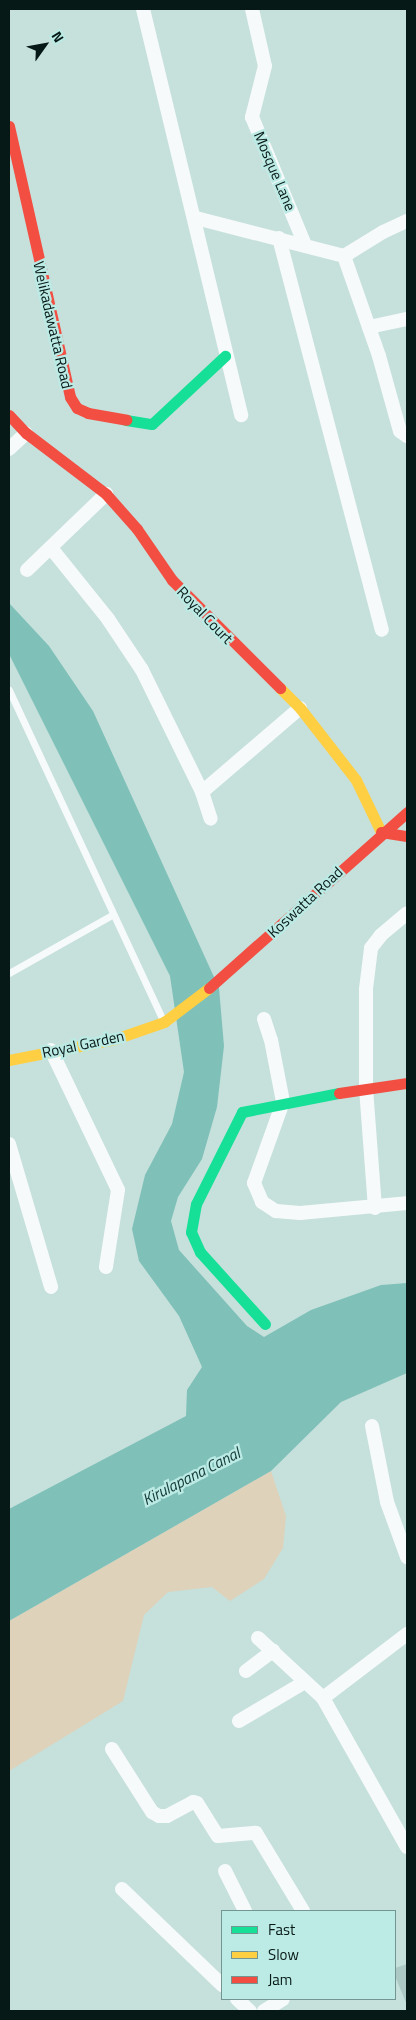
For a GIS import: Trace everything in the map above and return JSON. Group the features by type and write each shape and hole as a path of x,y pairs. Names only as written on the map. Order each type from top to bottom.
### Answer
{"street":[{"path":"143,9 196,218 225,356 241,415"},
{"name":"Mosque Lane","path":"252,9 265,66 252,118 306,246"},
{"name":"Welikadawatta Road","path":"9,126 70,397 77,408 88,413 152,424 225,356"},
{"path":"196,218 344,256 383,232 407,221"},
{"path":"279,238 382,630"},
{"path":"344,256 369,327 400,431 407,436"},
{"path":"369,327 407,319"},
{"name":"Royal Court","path":"9,415 26,433 106,494 137,530 172,580 300,708 356,780 381,832"},
{"path":"9,449 26,433"},
{"path":"27,570 106,494"},
{"path":"51,548 108,619 142,670 202,792 212,819"},
{"path":"202,792 300,708"},
{"name":"Koswatta Road","path":"229,972 381,832 407,812"},
{"path":"381,832 407,836"},
{"path":"375,1208 366,1087 366,989 371,948 381,935 407,913"},
{"name":"Royal Garden","path":"9,1060 51,1050 115,1039 168,1019 229,972"},
{"path":"264,1019 271,1040 282,1102 254,1183 262,1202 276,1211 300,1213 375,1208 407,1203"},
{"path":"51,1050 118,1190 106,1267"},
{"path":"265,1324 200,1252 191,1232 196,1204 234,1121 242,1112 282,1102 366,1087 407,1083"},
{"path":"9,1144 51,1287"},
{"path":"372,1426 387,1502 407,1556"},
{"path":"323,1698 407,1634"},
{"path":"258,1638 323,1698 407,1847"},
{"path":"246,1671 273,1651"},
{"path":"239,1721 306,1682"},
{"path":"112,1749 152,1812 159,1816 167,1816 193,1802 197,1803 218,1836 225,1838 249,1831 256,1833 302,1910"},
{"path":"225,1871 244,1910"},
{"path":"122,1889 221,1984"},
{"path":"238,2000 250,2011"},
{"path":"264,2011 281,2000"}],"lane":[{"path":"9,690 12,701 112,915 168,1019"},
{"path":"9,973 112,915"}],"shaded area":[{"path":"271,1471 286,1516 283,1548 264,1579 230,1601 212,1587 168,1592 144,1615 123,1701 9,1771 9,1621"}],"water":[{"name":"Kirulapana Canal","path":"9,603 49,646 93,711 219,988 224,1046 217,1107 202,1159 178,1197 171,1221 179,1250 247,1326 264,1337 311,1310 381,1285 407,1283 407,1373 341,1402 271,1471 9,1621 9,1509 186,1416 187,1390 202,1367 179,1316 139,1261 132,1229 145,1175 172,1124 184,1072 170,976 9,654"}],"building":[{"path":"407,1964 407,2005 396,1978 396,1968"}],"traffic: fast":[{"path":"126,420 152,424 225,356"},
{"path":"265,1324 200,1252 191,1232 196,1204 242,1112 339,1093"}],"traffic: slow":[{"path":"280,688 300,708 356,780 381,832"},
{"path":"9,1060 115,1039 164,1022 209,988"}],"traffic: jam":[{"path":"9,126 70,397 77,408 88,413 126,420"},
{"path":"9,415 26,433 106,494 137,529 172,580 280,688"},
{"path":"209,988 407,812"},
{"path":"381,832 407,836"},
{"path":"339,1093 407,1083"}]}
